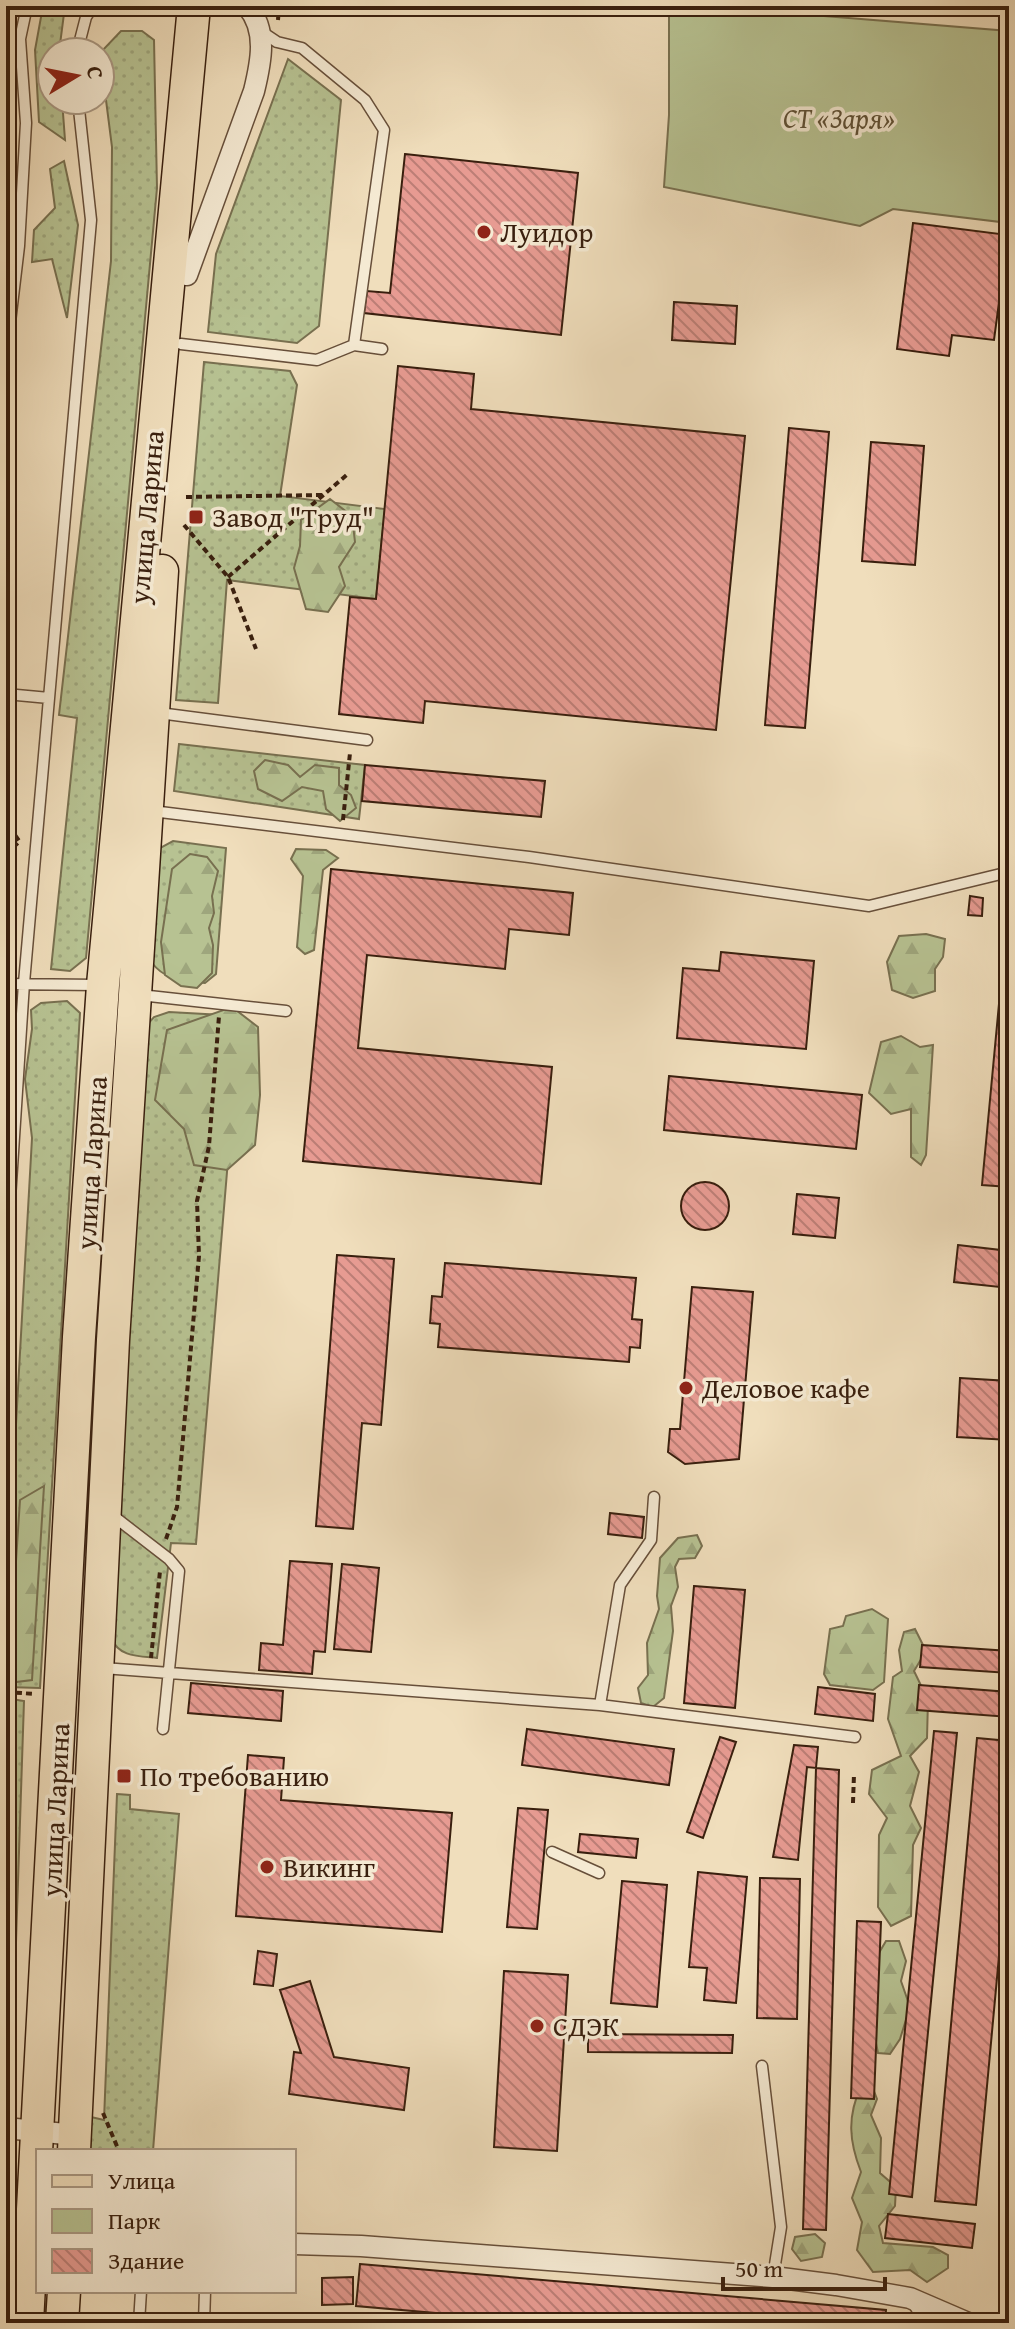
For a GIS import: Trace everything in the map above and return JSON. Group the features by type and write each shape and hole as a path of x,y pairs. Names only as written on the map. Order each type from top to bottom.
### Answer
{"main road":[{"name":"улица Ларина","path":"42,2142 79,1337 103,985 194,6"},
{"name":"улица Ларина","path":"74,2143 105,1509 146,810 166,511 216,6"},
{"name":"улица Ларина","path":"27,2323 36,2214"},
{"path":"62,2323 64,2293"}],"street":[{"path":"187,275 254,91 261,63 261,31 255,15 247,6"},
{"path":"6,2128 42,2142 74,2143"},
{"path":"296,2244 361,2246 773,2277 910,2298 968,2323"}],"lane":[{"path":"6,356 19,246 26,123 20,39 27,6"},
{"path":"81,36 86,17 93,6"},
{"path":"261,31 277,42 302,48 365,100 384,130 354,345"},
{"path":"6,34 20,39"},
{"path":"6,1260 24,983 91,220 80,116"},
{"path":"181,344 317,360 354,345 382,349"},
{"path":"6,694 49,698"},
{"path":"153,712 367,740"},
{"path":"146,810 529,857 869,906 1009,872"},
{"path":"6,984 103,985"},
{"path":"134,995 286,1011"},
{"path":"600,1705 620,1585 651,1540 654,1497"},
{"path":"105,1509 179,1571 163,1729"},
{"path":"97,1668 600,1705 855,1737"},
{"path":"552,1852 599,1873"},
{"path":"762,2066 781,2227 773,2277"},
{"path":"139,2323 141,2293"},
{"path":"204,2323 205,2293"},
{"path":"910,2298 925,2323"}],"path":[{"path":"228,577 349,473"},
{"path":"186,497 323,495"},
{"path":"184,525 228,577 256,649"},
{"path":"341,834 352,738"},
{"path":"6,854 20,841 25,829"},
{"path":"6,832 20,841 22,856"},
{"path":"150,1672 162,1554 177,1507 199,1256 197,1201 209,1146 220,1004"},
{"path":"6,1692 20,1694"},
{"path":"853,1803 854,1774"},
{"path":"101,2107 118,2149"}],"green space":[{"path":"43,6 65,6 61,36 38,36"},
{"name":"СТ «Заря»","path":"669,6 1009,31 1009,223 893,209 860,226 664,187 669,115"},
{"path":"121,31 142,31 154,40 157,188 86,958 70,971 51,969 77,718 59,715 111,261 112,147 108,116 116,116 116,36"},
{"path":"288,59 341,100 319,326 297,343 208,332 216,254"},
{"path":"39,116 63,116 65,140 39,122"},
{"path":"64,161 78,225 67,318 52,259 32,262 34,230 55,208 50,169"},
{"path":"204,362 290,371 297,385 280,496 385,509 376,599 227,580 218,703 176,700"},
{"path":"330,499 352,516 355,542 339,567 345,586 328,612 306,609 294,568 300,546 301,520"},
{"path":"179,744 365,765 359,819 174,791"},
{"path":"265,760 288,765 300,777 315,765 339,768 339,785 351,795 356,808 340,821 326,809 323,791 302,787 282,801 258,789 254,771"},
{"path":"173,841 226,848 216,974 205,983 169,976 152,963 160,848"},
{"path":"296,849 326,850 338,858 323,870 314,950 305,954 297,947 303,876 291,859"},
{"path":"190,854 207,857 218,871 212,896 214,913 209,928 213,945 212,973 197,988 181,986 165,975 161,942 172,869"},
{"path":"926,934 945,939 943,957 935,969 935,991 913,998 892,990 887,962 899,936"},
{"path":"67,1001 80,1013 40,1688 6,1687 6,1603 32,1138 25,1079 32,1029 31,1010 41,1003"},
{"path":"232,1007 258,1027 260,1095 255,1145 227,1170 194,1165 184,1129 155,1100 167,1030"},
{"path":"169,1012 240,1016 196,1544 171,1543 157,1658 124,1652 111,1638 145,1027 154,1017"},
{"path":"901,1036 920,1047 933,1045 926,1155 921,1165 911,1157 911,1109 891,1114 869,1093 881,1042"},
{"path":"44,1486 32,1680 8,1683 20,1500"},
{"path":"697,1535 702,1546 695,1558 679,1559 675,1567 678,1587 671,1606 673,1631 664,1698 653,1707 641,1703 638,1688 648,1675 647,1643 659,1609 660,1558 678,1538"},
{"path":"872,1609 888,1619 884,1682 873,1690 830,1685 824,1674 830,1629 843,1626 846,1616"},
{"path":"915,1629 926,1651 914,1671 928,1700 927,1738 910,1756 919,1772 910,1806 921,1828 913,1845 911,1916 891,1926 878,1907 879,1835 887,1818 869,1794 872,1770 901,1756 888,1719 893,1677 902,1671 899,1650 904,1632"},
{"path":"6,1698 24,1701 11,2093 6,2097"},
{"path":"117,1794 130,1795 130,1809 179,1814 153,2149 90,2149 91,2117 104,2120"},
{"path":"886,1941 899,1941 906,1961 901,1981 910,2007 900,2039 890,2054 878,2053 869,2008 870,1968"},
{"path":"861,2086 872,2086 877,2099 871,2115 881,2138 880,2173 896,2187 895,2206 879,2226 883,2243 933,2247 948,2255 948,2268 927,2282 910,2270 873,2272 857,2250 862,2222 852,2198 861,2172 851,2129 853,2108"},
{"path":"815,2234 825,2243 822,2257 801,2261 792,2249 795,2237"}],"building":[{"name":"Луидор","path":"405,154 578,173 561,335 364,313 367,291 390,293"},
{"path":"913,223 1008,235 994,340 952,335 949,356 897,349"},
{"path":"674,302 737,306 735,344 672,340"},
{"path":"398,366 474,374 471,409 745,436 716,730 425,701 423,723 339,714 350,597 376,599"},
{"path":"789,428 829,432 805,728 765,725"},
{"path":"871,442 924,446 915,565 862,561"},
{"path":"365,765 545,781 541,817 362,801"},
{"path":"331,869 573,893 569,935 509,929 505,969 367,955 358,1048 552,1067 541,1184 303,1161"},
{"path":"970,896 983,898 982,916 968,915"},
{"path":"721,952 814,961 806,1049 677,1038 683,968 719,971"},
{"path":"1002,972 1009,973 1009,1187 982,1185"},
{"path":"669,1076 862,1095 856,1149 664,1130"},
{"path":"705,1182 722,1189 729,1206 722,1223 705,1230 688,1223 681,1206 688,1189"},
{"path":"797,1194 839,1198 835,1238 793,1234"},
{"path":"958,1245 1009,1251 1009,1288 954,1282"},
{"path":"337,1255 394,1259 381,1425 362,1423 353,1529 316,1526"},
{"path":"445,1263 636,1278 632,1319 642,1320 640,1348 630,1347 629,1362 438,1347 440,1324 430,1323 432,1296 442,1297"},
{"path":"692,1287 753,1292 739,1459 685,1464 668,1452 670,1429 680,1429"},
{"path":"960,1378 1009,1381 1009,1440 957,1437"},
{"path":"610,1513 644,1517 642,1538 608,1534"},
{"path":"290,1561 332,1564 325,1652 314,1651 312,1674 259,1670 261,1643 283,1645"},
{"path":"342,1564 379,1568 371,1652 334,1649"},
{"path":"694,1586 745,1590 735,1708 684,1703"},
{"path":"922,1645 1009,1651 1009,1673 920,1667"},
{"path":"191,1683 283,1691 281,1721 188,1713"},
{"path":"919,1685 1009,1692 1009,1717 917,1710"},
{"path":"818,1687 875,1694 873,1721 815,1714"},
{"path":"527,1729 674,1749 669,1785 522,1765"},
{"path":"934,1731 957,1733 912,2197 889,2194"},
{"path":"720,1737 736,1742 703,1838 687,1832"},
{"path":"977,1738 1009,1741 1009,1848 976,2205 935,2201"},
{"path":"794,1745 818,1747 816,1768 807,1767 798,1860 773,1857"},
{"path":"248,1755 284,1758 281,1800 452,1813 442,1932 236,1916"},
{"path":"816,1768 839,1770 826,2230 803,2229"},
{"path":"518,1808 548,1810 537,1929 507,1927"},
{"path":"580,1834 638,1839 636,1858 578,1852"},
{"path":"698,1872 747,1877 736,2003 704,2000 707,1968 689,1967"},
{"path":"760,1878 800,1879 797,2019 757,2018"},
{"path":"622,1881 667,1885 657,2007 611,2003"},
{"path":"857,1921 881,1922 874,2099 851,2098"},
{"path":"258,1951 277,1954 273,1986 254,1984"},
{"path":"504,1971 568,1975 557,2151 494,2147"},
{"path":"310,1981 334,2057 409,2068 404,2110 289,2094 294,2052 301,2053 280,1990"},
{"path":"588,2034 733,2035 732,2053 588,2052"},
{"path":"1009,2140 1009,2204 1004,2203"},
{"path":"888,2214 975,2224 972,2248 885,2238"},
{"path":"1003,2230 1009,2230 1009,2279 1006,2279"},
{"path":"360,2264 886,2310 885,2323 550,2323 356,2306"},
{"path":"353,2277 353,2304 322,2305 322,2278"}],"place":[{"name":"Луидор","path":"484,232"},
{"name":"Завод \"Труд\"","path":"196,517"},
{"name":"Деловое кафе","path":"686,1388"},
{"name":"По требованию","path":"124,1776"},
{"name":"Викинг","path":"267,1867"},
{"name":"СДЭК","path":"537,2026"}]}
